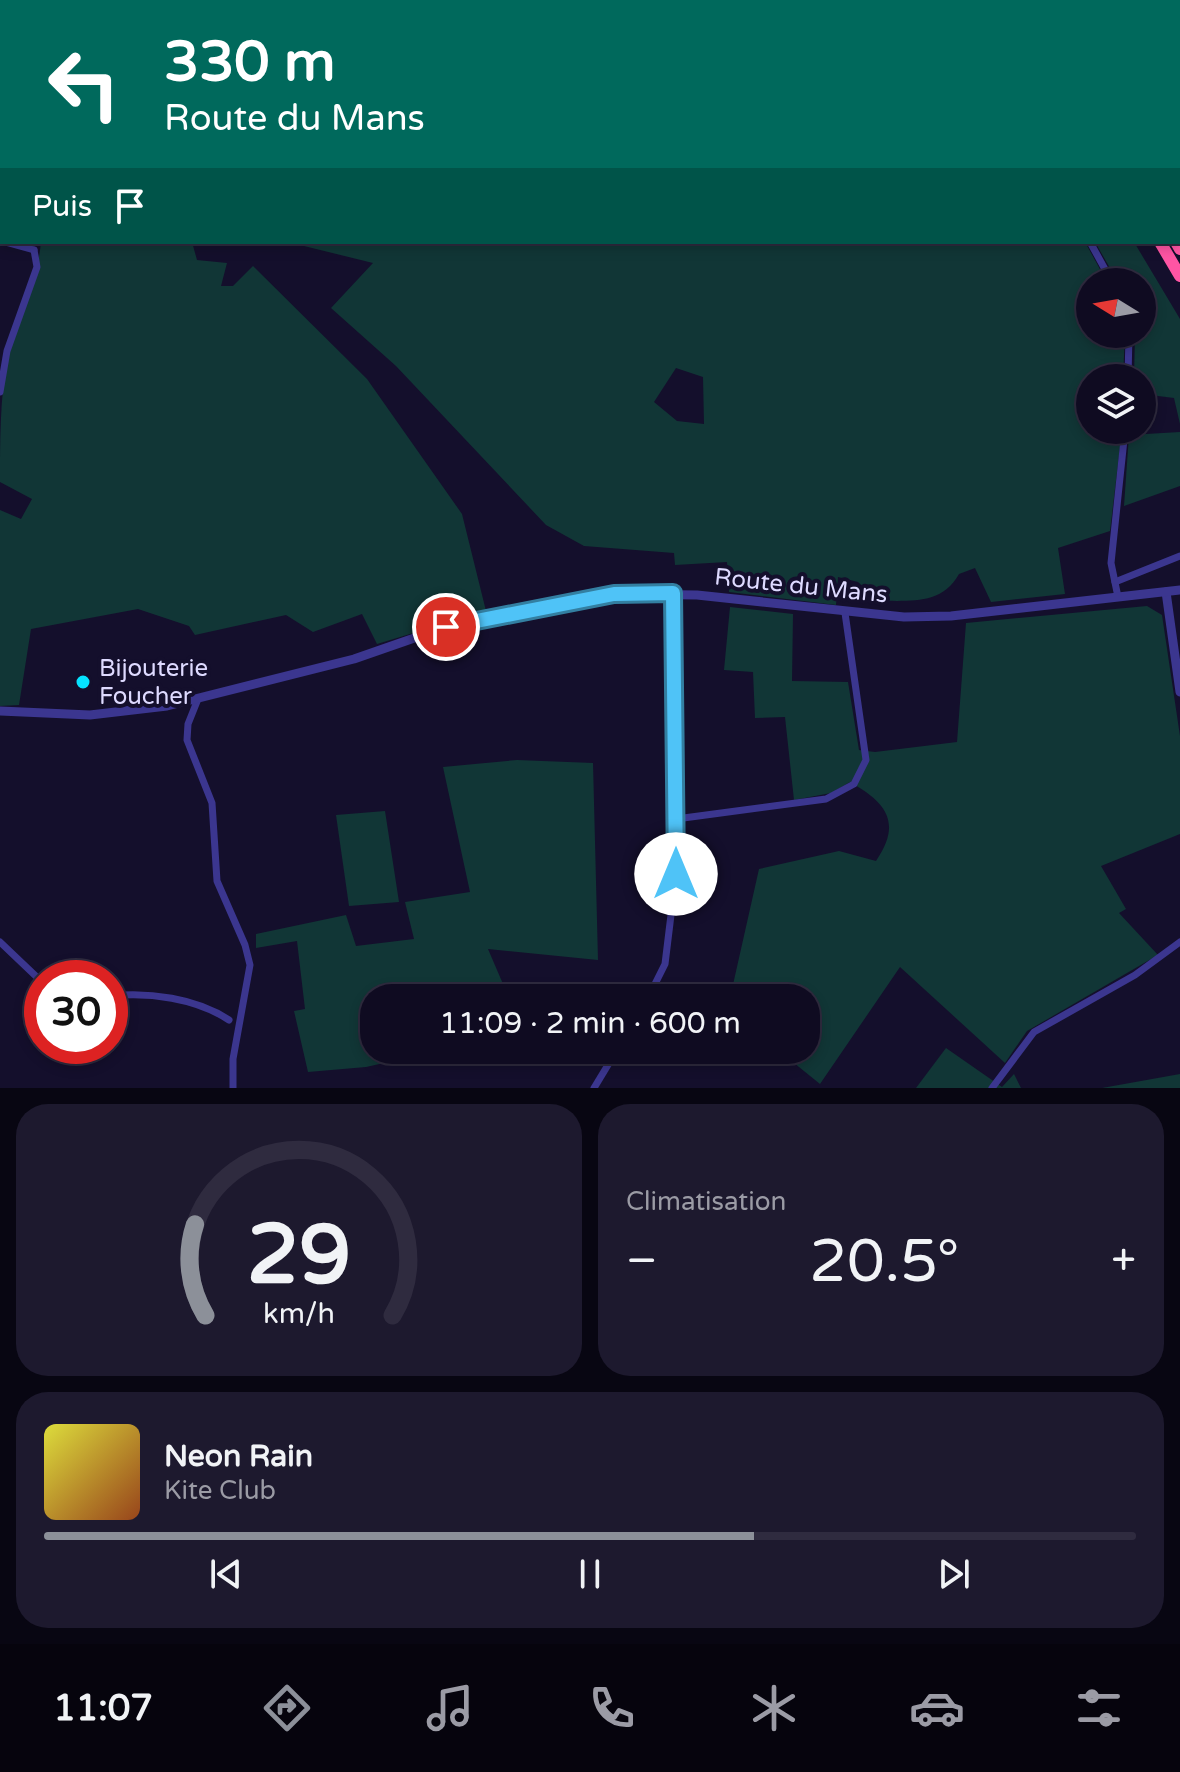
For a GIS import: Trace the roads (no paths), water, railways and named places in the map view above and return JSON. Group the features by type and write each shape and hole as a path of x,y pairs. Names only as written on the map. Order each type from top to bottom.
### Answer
{"highway":[{"path":"1161,244 1180,276"}],"street":[{"path":"1091,244 1104,268"},
{"path":"0,392 7,351 37,267 35,246"},
{"path":"1118,597 1111,563 1124,444"},
{"path":"1115,582 1180,556"},
{"name":"Route du Mans","path":"0,711 105,714 198,699 354,659 446,627 614,594 673,593 845,613 931,617 1180,590"},
{"path":"1166,592 1180,692"},
{"path":"654,984 667,953 676,874 673,593"},
{"path":"676,819 826,799 854,784 866,760 845,613"},
{"path":"198,699 188,724 187,740 212,803 217,881 248,956 250,973 236,1043 233,1088"},
{"path":"0,942 24,965"},
{"path":"992,1088 1034,1032 1135,975 1180,942"},
{"path":"128,995 181,1001 229,1020 241,1019"},
{"path":"229,1020 236,1043"},
{"path":"594,1088 609,1064"}],"place":[{"name":"Bijouterie Foucher","path":"83,682"}]}
